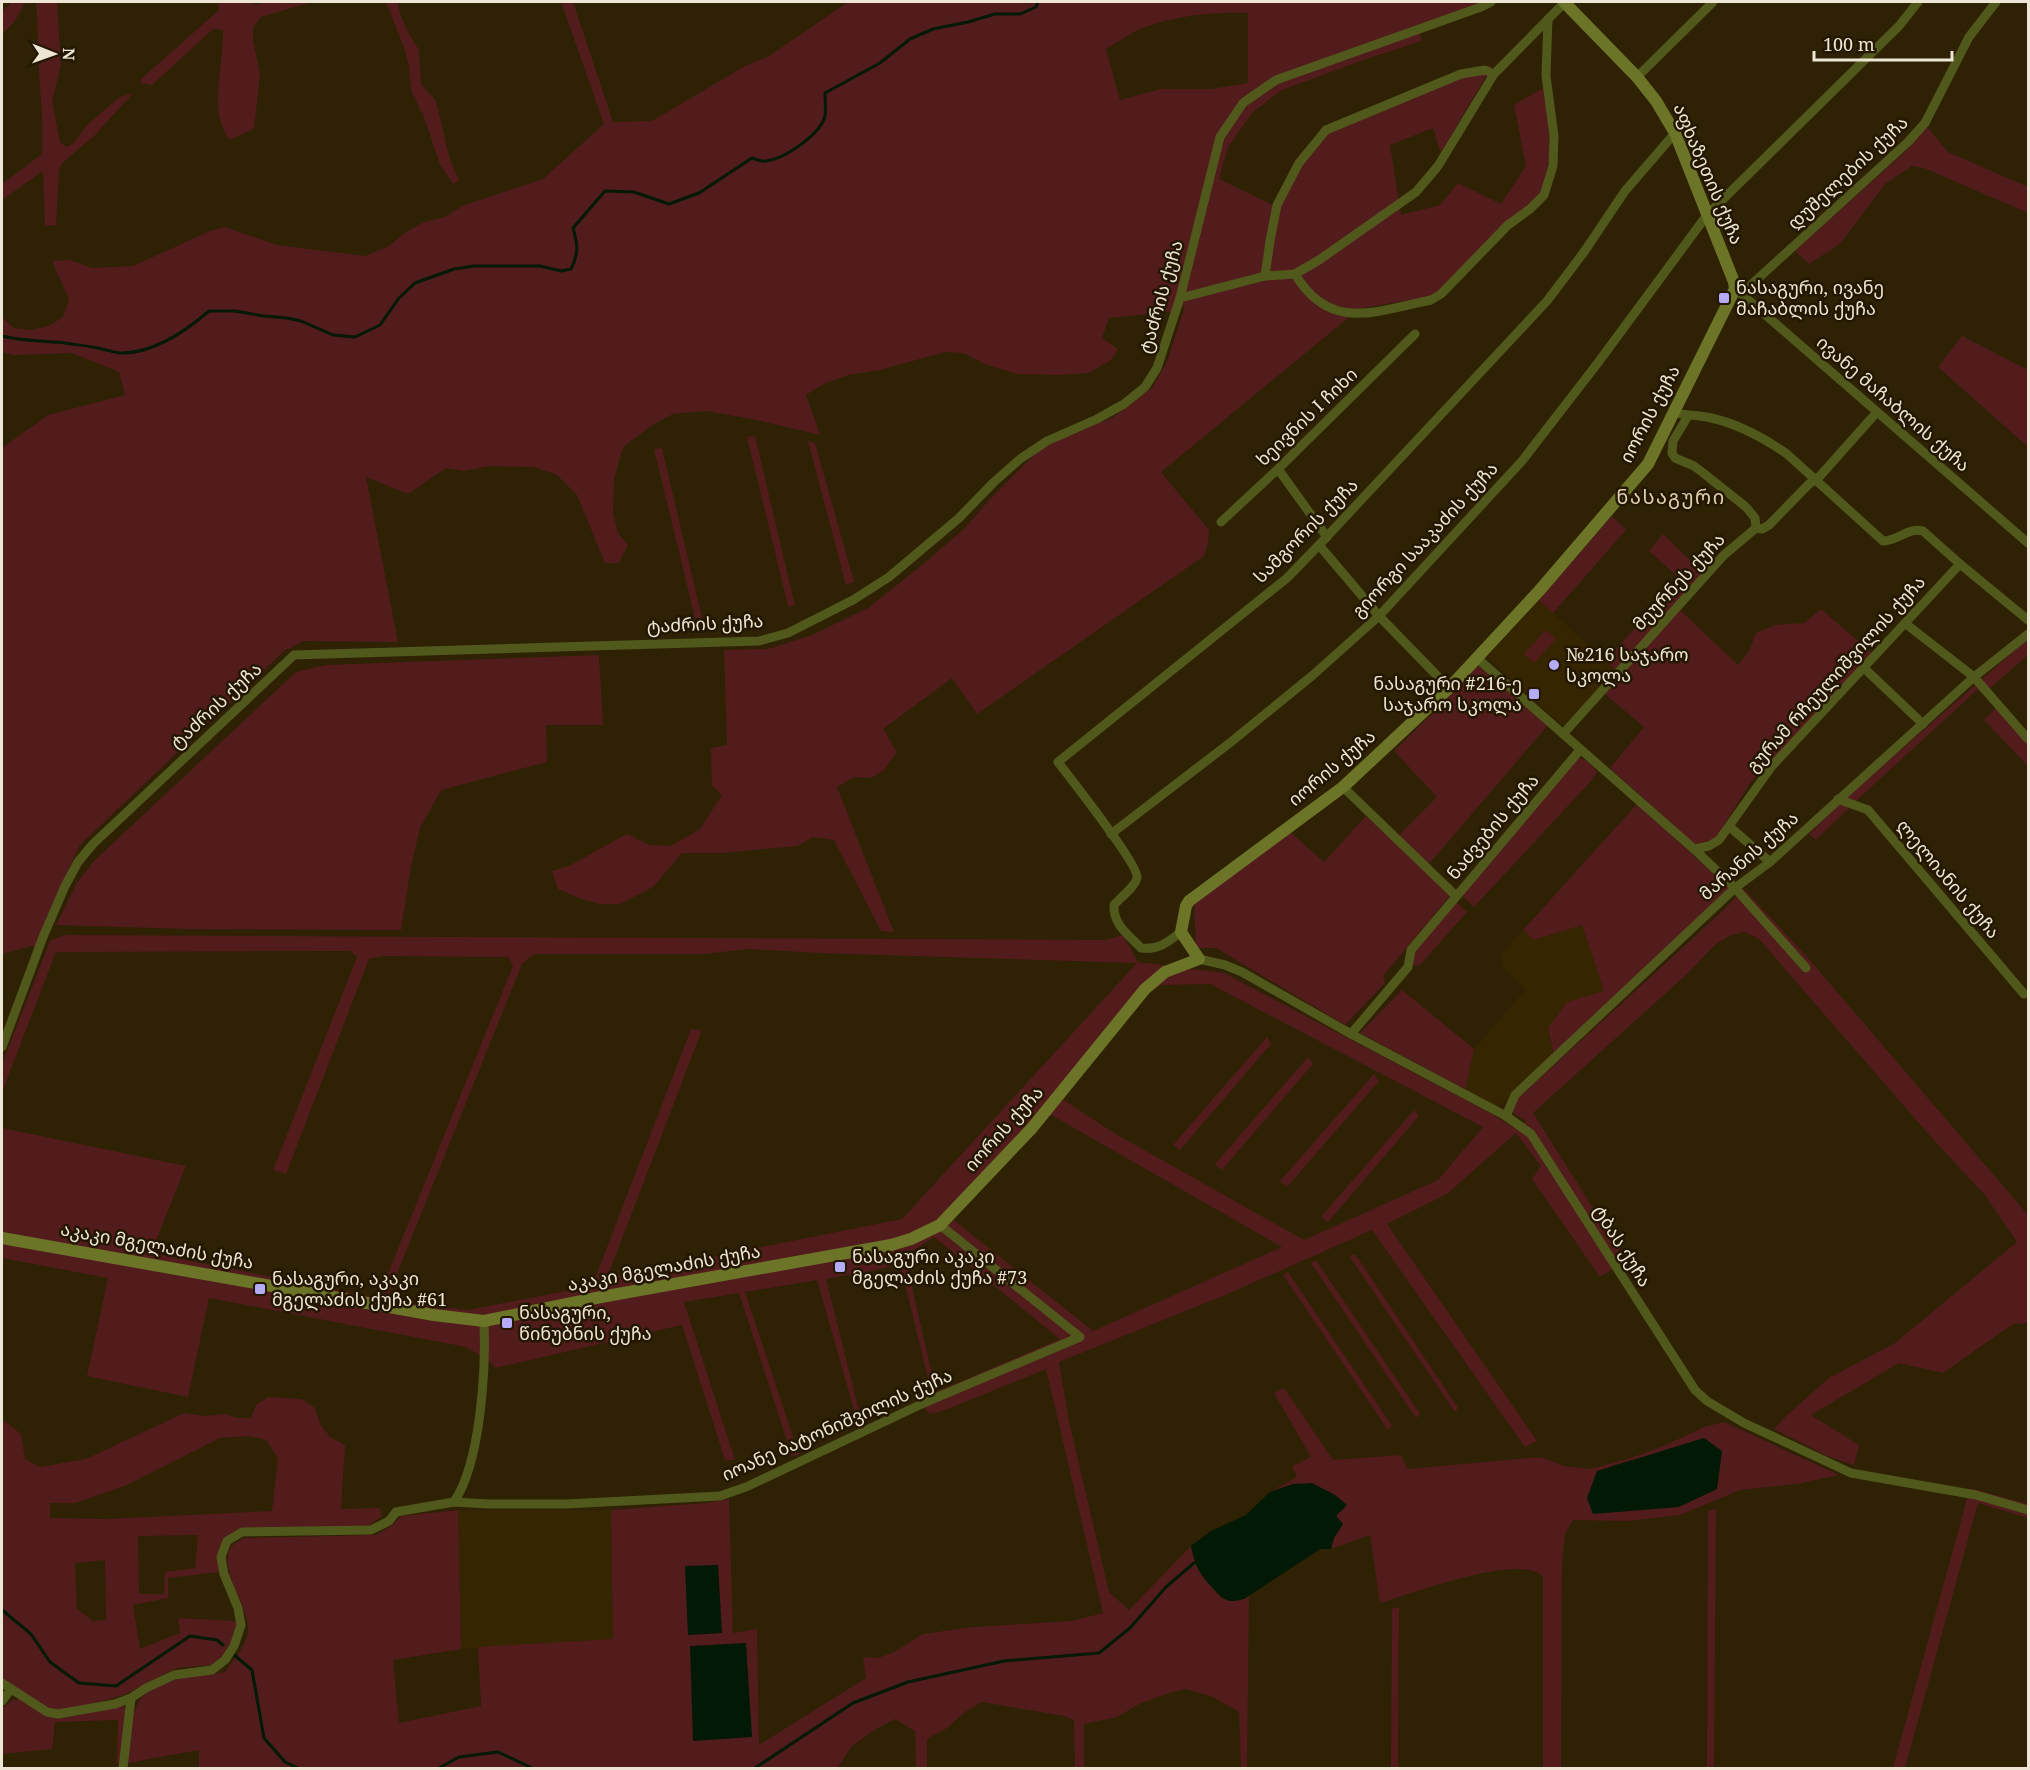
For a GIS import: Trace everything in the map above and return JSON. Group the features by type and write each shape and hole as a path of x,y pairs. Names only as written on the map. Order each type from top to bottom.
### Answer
{"street":[{"name":"ტაძრის ქუჩა","path":"2,1047 51,918 78,862 93,844 294,655 759,641 788,633 853,600 889,578 959,518 1020,459 1047,441 1098,419 1124,404 1145,387 1157,368 1180,298 1221,137 1243,103 1276,80 1491,2"},
{"path":"1180,298 1265,276 1295,274 1319,260 1416,192 1438,166 1494,74 1564,2"},
{"name":"აფხაზეთის ქუჩა","path":"1564,2 1637,77 1656,101 1675,133 1738,291"},
{"path":"1637,77 1713,2"},
{"name":"გიორგი სააკაძის ქუჩა","path":"1111,834 1231,742 1379,616 1522,461 1707,216 1899,26 1918,2"},
{"name":"დუშელების ქუჩა","path":"1738,291 1908,142 1925,123 1969,38 1996,2"},
{"path":"1295,274 1312,296 1332,309 1350,314 1363,314 1431,300 1441,294 1508,225 1544,195 1553,166 1554,136 1546,76 1548,19"},
{"path":"1265,276 1277,205 1299,162 1326,130 1461,74 1485,70 1494,74"},
{"name":"სამგორის ქუჩა","path":"1181,932 1164,945 1152,949 1142,948 1113,917 1114,905 1123,894 1134,887 1138,879 1136,871 1058,762 1287,578 1547,301 1584,252 1625,191 1675,133"},
{"name":"იორის ქუჩა","path":"1181,932 1186,906 1194,897 1343,787 1478,659 1648,464 1725,305 1738,291"},
{"name":"ივანე მაჩაბლის ქუჩა","path":"1738,291 2028,543"},
{"name":"ხეივნის I ჩიხი","path":"1221,522 1415,334"},
{"path":"1674,412 1688,416 1713,418 1755,434 1787,454 1883,541 1891,541 1908,531 1916,529 1923,531 2028,620"},
{"name":"მეურნეს ქუჩა","path":"1563,734 1724,555 1756,528 1762,529 1769,525 1815,480 1877,412"},
{"path":"1688,416 1673,441 1672,453 1676,458 1702,472 1746,507 1755,518 1756,528"},
{"path":"1278,469 1327,537"},
{"path":"1319,545 1379,616 1449,688"},
{"name":"გურამ რჩეულიშვილის ქუჩა","path":"1694,849 1709,846 1719,840 1772,766 1960,564"},
{"path":"1906,624 1974,677 2028,739"},
{"name":"მარანის ქუჩა","path":"1506,1116 1515,1095 1735,888 1770,862 1974,677 2028,634"},
{"path":"1478,659 1694,849 1735,888 1806,968"},
{"path":"1864,668 1923,724"},
{"name":"ნაძვების ქუჩა","path":"1352,1034 1408,967 1411,950 1580,750"},
{"path":"1343,787 1456,896"},
{"name":"ლელიანის ქუჩა","path":"1838,799 1868,810 2024,994"},
{"path":"1730,827 1770,862"},
{"path":"1181,932 1199,959"},
{"name":"იორის ქუჩა","path":"940,1224 1032,1128 1145,989 1165,972 1199,959"},
{"name":"ტბას ქუჩა","path":"1199,959 1242,972 1506,1116 1532,1134 1695,1390 1707,1401 1744,1423 1851,1473 1976,1495 2028,1510"},
{"name":"აკაკი მგელაძის ქუჩა","path":"2,1238 434,1315 484,1321 602,1297 891,1245 911,1239 940,1224"},
{"name":"იოანე ბატონიშვილის ქუჩა","path":"2,1683 47,1712 58,1714 114,1704 131,1698 174,1675 212,1670 225,1660 234,1646 241,1625 238,1608 224,1574 221,1557 227,1541 242,1532 371,1530 389,1521 396,1512 454,1502 566,1504 720,1496 756,1482 926,1402 1080,1337 940,1224"},
{"path":"454,1502 461,1493 473,1449 485,1354 484,1321"},
{"path":"2,1701 11,1689"},
{"path":"123,1768 131,1698"}],"shaded area":[{"path":"12,2 25,2 15,21 2,34 2,11"},
{"path":"36,2 57,2 61,65 52,101 60,142 67,147 75,142 86,126 120,97 133,93 94,136 62,163 59,171 56,225 45,226 43,171 2,200 2,184 42,154"},
{"path":"218,2 255,2 255,5 268,2 312,2 261,17 253,27 253,40 260,75 254,129 229,140 219,115 218,101 223,30 213,29 152,85 141,83 141,79 219,10"},
{"path":"386,2 398,2 400,14 419,50 421,84 436,101 450,160 459,180 453,184 440,165 424,117 412,93 408,62"},
{"path":"561,2 573,2 613,122 652,121 745,66 769,56 848,2 1481,2 1467,9 1417,25 1422,41 1282,90 1253,112 1228,147 1219,179 1273,205 1296,159 1321,128 1464,69 1492,66 1443,149 1440,151 1433,128 1390,145 1401,215 1440,205 1458,183 1501,204 1526,166 1514,105 1543,88 1549,157 1547,171 1537,198 1437,292 1427,297 1346,311 1348,318 1161,472 1209,530 1204,556 977,714 952,678 883,729 897,752 883,771 871,778 854,777 837,787 894,932 881,931 834,840 812,837 798,846 721,853 682,853 653,887 620,904 600,904 558,889 552,871 569,866 627,834 650,845 671,846 700,829 722,795 712,785 711,748 727,745 724,650 768,649 812,635 868,608 964,529 1037,452 1055,441 1112,418 1152,388 1167,362 1185,306 1168,312 1109,318 1102,338 1118,349 1111,360 1089,373 1017,374 985,364 963,353 945,352 880,370 848,375 824,384 806,395 820,435 707,411 673,414 654,424 623,447 614,479 613,512 618,533 628,545 619,563 605,563 577,495 557,475 534,467 490,466 463,471 446,468 408,494 366,477 398,642 303,641 284,651 80,845 35,947 31,946 2,954 2,448 48,415 125,395 119,372 72,353 14,355 2,352 2,317 14,328 30,330 49,326 63,317 69,299 52,261 70,260 92,268 133,266 210,231 225,227 277,245 365,256 389,246 406,232 424,222 445,217 462,206 543,179 604,124","holes":["1248,13 1248,83 1211,89 1161,89 1120,100 1106,49 1134,32 1161,22 1205,14"]},
{"path":"1927,127 1948,152 2028,187 2028,213 1924,168 1912,166 1885,184 1840,244 1809,264 1795,251 1908,149"},
{"path":"1962,336 2028,370 2028,447 1938,367"},
{"path":"755,436 795,606 788,606 747,437"},
{"path":"808,441 815,443 854,582 846,585"},
{"path":"662,448 702,618 695,618 654,449"},
{"path":"1612,516 1626,530 1553,613 1539,600"},
{"path":"1663,534 1703,573 1616,670 1606,661 1679,578 1649,551"},
{"name":"№216 საჯარო სკოლა","path":"1539,600 1616,670 1564,727 1487,657"},
{"path":"1679,609 1738,665 1749,651 1756,633 1775,625 1804,623 1821,609 1872,653 1750,783 1718,835 1710,841 1694,844 1610,768 1644,727 1605,694"},
{"path":"1546,630 1556,639 1534,663 1524,654"},
{"path":"2028,639 2028,655 1983,694 1977,690 1816,840 1809,834 1848,796"},
{"path":"599,655 603,725 546,725 547,762 441,790 420,828 411,866 401,930 189,929 56,925 77,883 94,861 296,672 326,665"},
{"path":"1477,665 1548,725 1429,864 1398,836 1437,797 1394,751 1449,697"},
{"path":"1998,706 2028,745 2028,766 1984,720"},
{"path":"1578,758 1589,763 1597,772 1593,779 1474,907 1462,895"},
{"path":"1637,804 1729,888 1554,1057 1548,1028 1567,1002 1604,991 1582,925 1534,940 1523,930"},
{"path":"1366,816 1452,893 1383,976 1385,983 1345,1025 1216,948 1196,948 1194,902 1290,832 1324,862"},
{"path":"1743,888 1808,958 2028,1215 2028,1323 2013,1324 1943,1373 1899,1363 1811,1415 1859,1445 1854,1465 1827,1456 1774,1429 1829,1378 1895,1343 2017,1242 1984,1194 1930,1136 1759,939 1745,932 1731,935 1715,945 1687,974 1533,1113 1626,1260 1600,1277 1532,1179 1541,1166 1516,1133 1447,1194 1387,1224 1537,1441 1525,1447 1372,1230 1223,1296 1059,1362 1069,1421 1109,1592 1129,1610 1191,1546 1206,1581 1222,1599 1244,1599 1249,1596 1247,1768 1241,1768 1239,1712 1213,1697 1186,1689 1141,1703 1117,1717 1084,1724 1084,1768 1075,1768 1074,1720 1064,1716 982,1702 965,1712 947,1728 927,1739 927,1768 916,1768 915,1731 895,1719 852,1746 837,1768 199,1768 199,1750 127,1763 132,1720 136,1707 143,1697 152,1689 175,1680 225,1672 244,1645 248,1626 228,1563 228,1554 232,1546 243,1538 376,1535 402,1516 458,1510 461,1649 393,1660 399,1723 481,1706 478,1647 613,1639 611,1510 706,1503 729,1499 733,1633 757,1629 759,1745 866,1678 863,1657 878,1658 894,1652 923,1634 973,1627 1072,1621 1103,1613 1046,1369 930,1414 917,1401 932,1394 899,1260 886,1268 826,1279 861,1419 857,1420 817,1280 745,1292 799,1455 792,1456 739,1293 684,1302 735,1460 725,1460 682,1325 495,1368 489,1361 466,1347 209,1298 188,1397 87,1376 108,1278 2,1258 2,1128 186,1166 151,1253 378,1298 513,966 508,957 383,956 369,959 286,1174 273,1170 357,957 351,951 56,952 2,1092 2,1064 50,941 65,935 1106,940 1123,935 1138,962 1224,973 1490,1113 1518,1130 1526,1121 1513,1113 1515,1101 1728,906","holes":["748,949 1137,963 902,1219 607,1278 702,1030 691,1029 592,1286 468,1310 386,1301 522,964 534,954 705,954","1211,984 1483,1127 1438,1180 1304,1240 1114,1133 1053,1093 1131,1003 1162,985","1041,1109 1282,1247 1093,1331 951,1218","934,1237 1060,1339 936,1392 905,1256"]},
{"path":"1456,902 1467,912 1421,964 1416,966 1413,964 1414,952"},
{"path":"1582,925 1604,991 1567,1003 1555,1017 1549,1037 1554,1057 1498,1107 1465,1089 1474,1049 1525,990 1502,966 1501,954 1523,930 1535,940"},
{"path":"1402,990 1474,1049 1465,1089 1360,1033"},
{"path":"1267,1037 1271,1044 1180,1150 1173,1145"},
{"path":"1308,1057 1313,1064 1222,1170 1215,1164"},
{"path":"1374,1074 1379,1081 1287,1187 1280,1181"},
{"path":"1414,1110 1419,1116 1328,1222 1321,1217"},
{"path":"1355,1254 1458,1408 1455,1412 1350,1257"},
{"path":"1316,1260 1420,1414 1416,1418 1311,1263"},
{"path":"1288,1272 1392,1426 1388,1430 1283,1275"},
{"path":"1284,1388 1333,1460 1401,1455 1408,1469 1540,1457 1565,1466 1590,1469 1631,1458 1664,1446 1704,1427 1724,1422 1839,1475 1797,1484 1740,1490 1680,1515 1629,1521 1573,1520 1565,1534 1562,1564 1561,1768 1543,1768 1543,1577 1539,1573 1522,1569 1482,1573 1380,1603 1370,1535 1331,1549 1334,1538 1343,1524 1336,1516 1346,1505 1293,1484 1270,1492 1297,1477 1292,1466 1311,1457 1274,1393","holes":["1704,1438 1722,1451 1716,1489 1705,1494 1610,1466"]},
{"path":"268,1397 302,1399 315,1408 320,1424 330,1437 345,1445 341,1509 380,1508 382,1516 368,1526 229,1535 218,1552 219,1572 168,1578 168,1598 133,1605 140,1649 180,1633 178,1618 237,1621 233,1639 220,1659 210,1665 176,1668 124,1695 70,1710 58,1711 44,1706 2,1680 2,1424 4,1421 21,1434 25,1459 40,1467 86,1459 184,1413 204,1416 225,1414 237,1418 251,1418 256,1405","holes":["250,1436 266,1440 278,1458 272,1511 106,1519 50,1518 50,1503 76,1503 127,1485 220,1438","198,1535 195,1568 165,1572 164,1594 139,1594 138,1536","105,1560 106,1620 93,1621 77,1609 75,1563"]},
{"path":"1704,1438 1722,1451 1717,1489 1679,1507 1593,1514 1587,1498 1597,1471"},
{"path":"1312,1483 1335,1495 1347,1505 1336,1516 1343,1524 1334,1538 1331,1549 1320,1549 1244,1599 1229,1601 1222,1597 1200,1572 1191,1546 1211,1531 1246,1515 1270,1492 1293,1484"},
{"path":"1970,1488 2028,1504 2028,1518 1978,1503 1905,1768 1893,1768"},
{"path":"1716,1509 1714,1768 1707,1768 1708,1511"},
{"path":"458,1510 611,1510 614,1640 461,1649"},
{"path":"718,1565 722,1633 688,1635 685,1566"},
{"path":"1399,1607 1398,1768 1391,1768 1392,1609"},
{"path":"746,1643 752,1737 693,1741 690,1646"},
{"path":"24,1699 47,1716 123,1706 128,1712 119,1762 117,1764 118,1720 55,1722 52,1749 2,1754 2,1708 13,1700"}],"waterway":[{"path":"2,336 124,353 136,352 170,339 209,311 236,311 301,321 333,335 355,337 380,325 399,298 415,283 454,269 474,266 540,266 561,271 571,269 577,249 573,228 605,191 634,192 669,204 699,193 752,158 762,161 773,159 800,145 822,123 825,116 825,93 880,63 910,39 933,29 995,14 1020,14 1036,7 1038,2"},
{"path":"755,1768 853,1703 908,1682 1004,1661 1099,1653 1130,1628 1166,1587 1194,1563"},
{"path":"2,1610 31,1634 50,1662 79,1683 116,1686 190,1636 217,1640 223,1645"},
{"path":"233,1654 252,1670 264,1738 285,1762 298,1768"},
{"path":"439,1768 459,1757 498,1752 532,1768"}],"place":[{"name":"ნასაგური, ივანე მაჩაბლის ქუჩა","path":"1724,298"},
{"name":"№216 საჯარო სკოლა","path":"1554,665"},
{"name":"ნასაგური #216-ე საჯარო სკოლა","path":"1534,694"},
{"name":"ნასაგური აკაკი მგელაძის ქუჩა #73","path":"840,1267"},
{"name":"ნასაგური, აკაკი მგელაძის ქუჩა #61","path":"260,1289"},
{"name":"ნასაგური, წინუბნის ქუჩა","path":"507,1323"}],"district":[{"name":"ნასაგური","path":"1671,497"}]}
